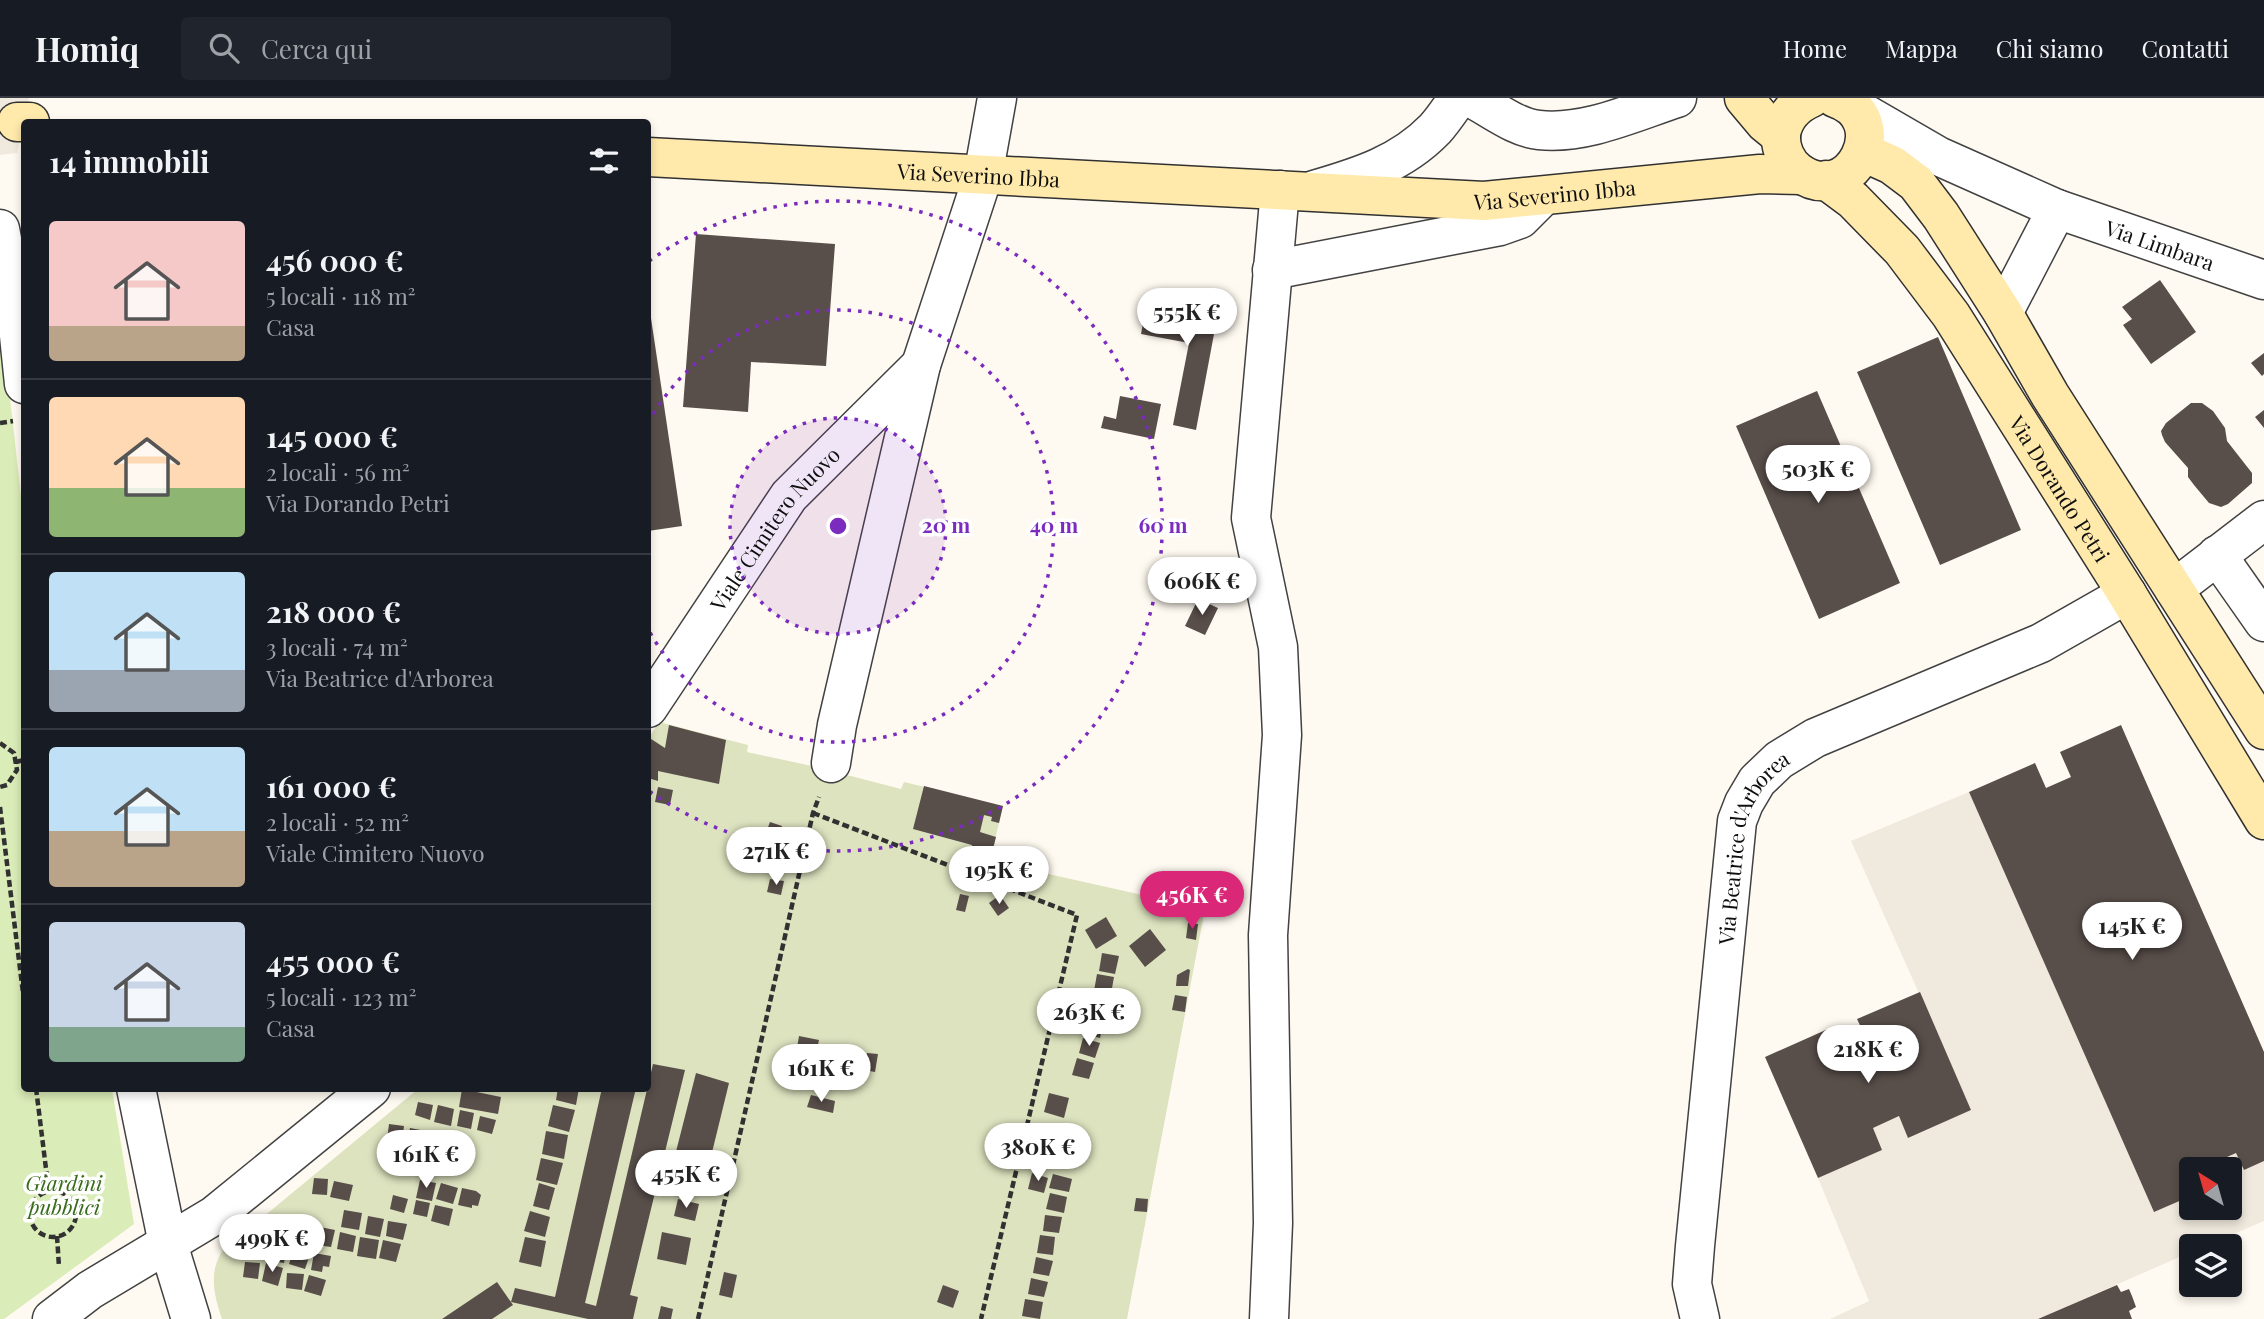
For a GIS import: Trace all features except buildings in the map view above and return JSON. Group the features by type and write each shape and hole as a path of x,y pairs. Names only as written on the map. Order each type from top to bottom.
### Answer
{"street":[{"name":"Viale Cimitero Nuovo","path":"831,763 837,725 921,365 983,176 997,98"},
{"name":"Via Severino Ibba","path":"1294,191 1368,174 1405,154 1436,128 1458,98"},
{"path":"1471,98 1494,113 1538,130 1580,128 1677,98"},
{"path":"1744,98 1765,123 1781,136 1790,112 1811,98"},
{"path":"1814,178 1838,178 1849,172 1864,148 1864,128 1859,115 1840,100"},
{"name":"Via Limbara","path":"1840,100 1938,156 2057,209 2264,280"},
{"name":"Via Dorando Petri","path":"1781,136 1782,149 1787,160 1853,200 1902,250 1951,315 2127,594 2264,820"},
{"name":"Via Dorando Petri","path":"1864,148 1916,183 1941,216 2003,313 2050,396 2264,730"},
{"name":"Via Limbara","path":"1864,148 1938,156"},
{"name":"Via Severino Ibba","path":"651,157 1484,201 1748,175 1814,178"},
{"path":"1269,1319 1273,1223 1268,935 1282,735 1278,647 1251,519 1272,270 1294,191"},
{"path":"1272,270 1500,226 1520,219 1543,197"},
{"path":"2003,313 2057,209"},
{"path":"0,229 17,316 21,355"},
{"name":"Viale Cimitero Nuovo","path":"651,703 789,496 921,365"},
{"path":"2174,589 2264,520"},
{"path":"2217,555 2264,622"},
{"name":"Via Beatrice d'Arborea","path":"1700,1319 1692,1284 1695,1245 1737,821 1744,803 1757,781 1779,760 1815,738 2041,643 2127,594"},
{"path":"137,1092 168,1244 191,1319"},
{"path":"52,1319 90,1290 215,1215 366,1092"}],"path":[{"path":"0,743 14,753 17,770 7,785 0,787"},
{"path":"16,762 21,761"},
{"path":"698,1319 813,814 831,763"},
{"path":"0,807 21,977"},
{"path":"813,814 1077,915 981,1319"},
{"path":"36,1092 49,1193"},
{"path":"57,1190 73,1201 76,1218 66,1234 48,1238 33,1227 29,1209 39,1194 49,1193 57,1190"}],"green space":[{"name":"Giardini pubblici","path":"0,309 21,495 21,1092 112,1092 134,1224 4,1319 0,1319"},
{"path":"659,722 748,745 747,752 812,766 848,768 847,775 901,789 904,782 1003,806 990,861 1205,909 1127,1319 222,1319 214,1275 223,1250 414,1092 651,1092 651,734"}],"shaded area":[{"path":"0,98 29,98 24,119 21,119 17,153 0,155"},
{"path":"1969,792 2154,1212 2179,1201 2179,1220 2242,1220 2242,1166 2244,1170 2264,1161 2264,1221 2234,1234 2179,1234 2179,1257 2038,1319 1830,1319 1869,1301 1818,1178 1882,1150 1873,1128 1899,1116 1909,1138 1971,1110 1851,841"}]}
